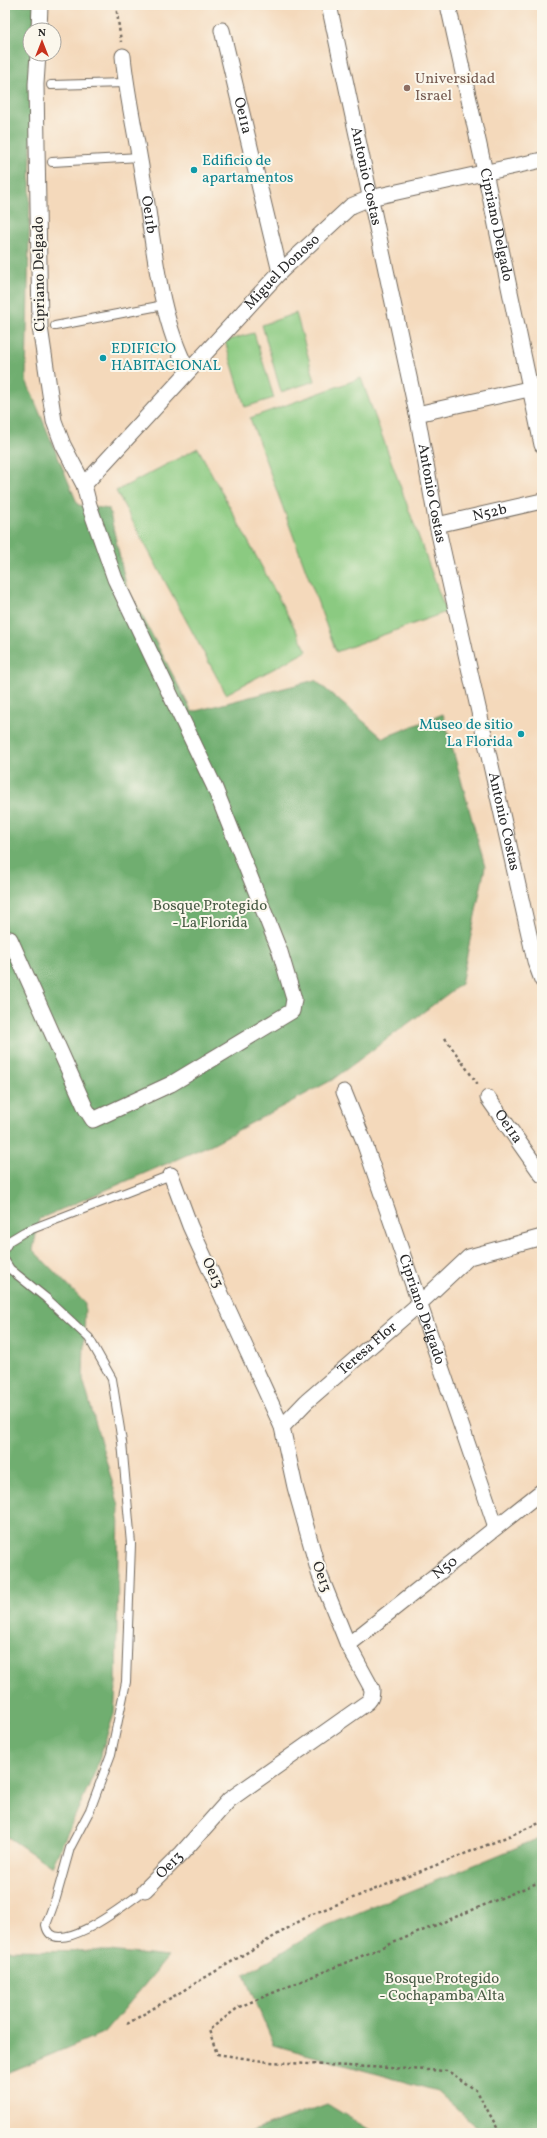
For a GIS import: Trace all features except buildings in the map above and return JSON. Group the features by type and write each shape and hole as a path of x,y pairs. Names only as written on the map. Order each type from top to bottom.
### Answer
{"street":[{"path":"39,22 40,5"},
{"name":"Antonio Costas","path":"329,5 417,414 437,525 535,961 542,980"},
{"name":"Cipriano Delgado","path":"448,5 485,172 536,387 542,445"},
{"name":"Oe11a","path":"222,30 280,272"},
{"name":"Oe11b","path":"123,56 125,83 140,157 164,305 178,352 188,371"},
{"name":"Cipriano Delgado","path":"10,939 83,1103 94,1120 171,1084 292,1011 294,999 280,952 214,786 115,579 89,505 84,485 63,445 54,421 40,327 36,84 37,62"},
{"name":"Miguel Donoso","path":"84,485 280,272 350,206 370,198 542,160"},
{"path":"417,414 536,387"},
{"name":"N52b","path":"437,525 542,501"},
{"name":"Cipriano Delgado","path":"344,1092 364,1139 496,1527"},
{"name":"Oe11a","path":"488,1098 542,1175"},
{"name":"Oe13","path":"145,1890 182,1853 229,1800 370,1701 372,1688 348,1645 319,1573 295,1488 282,1427 190,1226 171,1174"},
{"name":"Teresa Flor","path":"282,1427 306,1402 419,1304 469,1257 542,1237"},
{"name":"N50","path":"348,1645 542,1491"}],"lane":[{"path":"51,86 125,83"},
{"path":"52,162 140,157"},
{"path":"55,326 164,305"},
{"path":"5,1248 9,1241 24,1232 171,1174"},
{"path":"5,1261 10,1269 46,1298 89,1338 112,1379 122,1442 131,1544 126,1682 111,1754 90,1810 70,1848 46,1928 51,1934 60,1938 91,1927 145,1890"}],"path":[{"path":"116,5 123,56"},
{"path":"445,1038 488,1098"},
{"path":"127,2024 310,1915 542,1822"},
{"path":"500,2133 477,2091 448,2071 269,2062 217,2054 209,2030 240,2007 542,1880"}],"green space":[{"name":"Bosque Protegido - La Florida","path":"5,5 35,5 34,22 22,22 22,62 33,62 26,380 78,505 109,509 126,585 192,712 315,680 383,738 443,714 485,867 461,984 332,1080 212,1144 39,1219 33,1250 85,1303 83,1379 119,1506 116,1687 114,1714 94,1774 52,1867 5,1835"},
{"path":"296,313 315,381 281,392 262,325"},
{"path":"254,333 274,398 245,407 225,341"},
{"path":"361,378 446,612 336,652 250,418"},
{"path":"198,448 307,651 226,694 116,491"},
{"name":"Bosque Protegido - Cochapamba Alta","path":"542,1837 542,2133 484,2133 437,2091 274,2045 244,1975 326,1926"},
{"path":"5,1950 110,1951 168,1957 105,2032 5,2074"},
{"path":"327,2104 375,2133 248,2133"}],"place":[{"name":"Universidad Israel","path":"407,88"},
{"name":"Edificio de apartamentos","path":"194,170"},
{"name":"EDIFICIO HABITACIONAL","path":"103,358"},
{"name":"Museo de sitio La Florida","path":"521,734"}]}
